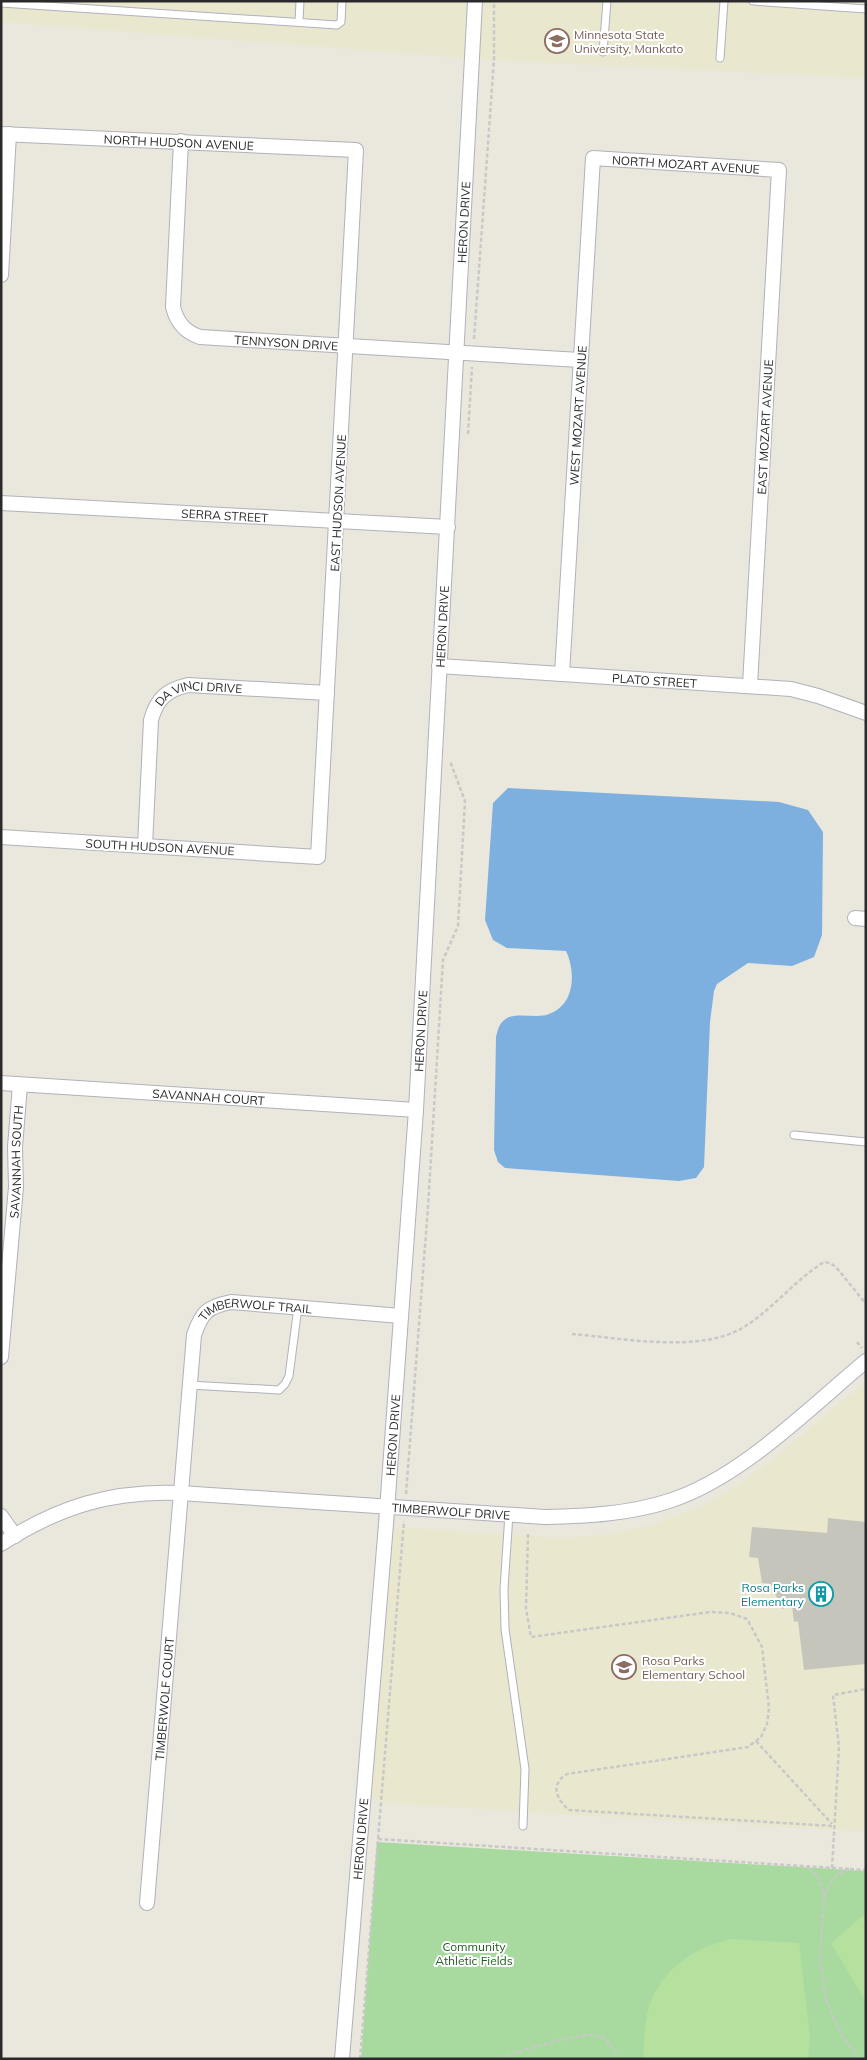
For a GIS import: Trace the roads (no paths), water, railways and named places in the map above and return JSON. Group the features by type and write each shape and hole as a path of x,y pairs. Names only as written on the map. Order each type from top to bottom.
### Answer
{"street":[{"name":"HERON DRIVE","path":"342,2059 387,1507 416,1110 475,1"},
{"name":"NORTH HUDSON AVENUE","path":"5,134 356,150"},
{"path":"1,275 5,134"},
{"name":"TENNYSON DRIVE","path":"181,142 173,307 176,317 182,326 191,334 200,337 346,347 580,360"},
{"name":"EAST HUDSON AVENUE","path":"318,857 356,150"},
{"name":"NORTH MOZART AVENUE","path":"592,158 779,170"},
{"name":"WEST MOZART AVENUE","path":"562,674 592,158"},
{"name":"EAST MOZART AVENUE","path":"750,685 779,170"},
{"name":"SERRA STREET","path":"1,503 448,527"},
{"name":"PLATO STREET","path":"439,666 791,689 818,696 866,713"},
{"name":"DA VINCI DRIVE","path":"145,846 151,720 154,706 163,695 175,688 188,685 327,693"},
{"name":"SOUTH HUDSON AVENUE","path":"1,837 318,857"},
{"name":"SAVANNAH COURT","path":"1,1083 416,1110"},
{"name":"SAVANNAH SOUTH","path":"1,1357 16,1187 15,1147 20,1084"},
{"name":"TIMBERWOLF TRAIL","path":"180,1493 194,1335 203,1313 215,1305 231,1302 401,1316"},
{"name":"TIMBERWOLF DRIVE","path":"1,1544 41,1521 98,1499 129,1493 180,1493 508,1514 588,1516 628,1512 670,1501 711,1481 747,1460 866,1361"},
{"name":"TIMBERWOLF COURT","path":"146,1903 180,1493"},
{"path":"1,1516 15,1536"}],"lane":[{"path":"120,1 120,10"},
{"path":"299,22 300,1"},
{"path":"1,3 74,4 120,10 339,24 342,1"},
{"path":"604,52 606,1"},
{"path":"720,58 724,1"},
{"path":"753,1 866,9"},
{"path":"794,1135 866,1142"},
{"path":"189,1385 278,1390 285,1384 289,1376 298,1307"},
{"path":"508,1514 504,1589 505,1629 525,1769 523,1826"}],"water":[{"path":"508,788 779,802 808,810 823,832 822,935 814,957 792,966 748,963 717,984 714,991 710,1022 704,1167 696,1178 679,1181 505,1168 498,1162 494,1150 496,1037 498,1029 504,1020 512,1016 539,1016 558,1010 568,996 572,978 566,951 507,948 493,940 485,920 493,803"}],"place":[{"name":"Minnesota State University, Mankato","path":"557,41"},
{"name":"Rosa Parks Elementary","path":"821,1594"},
{"name":"Rosa Parks Elementary School","path":"624,1667"}],"park label":[{"name":"Community Athletic Fields","path":"474,1953"}]}
